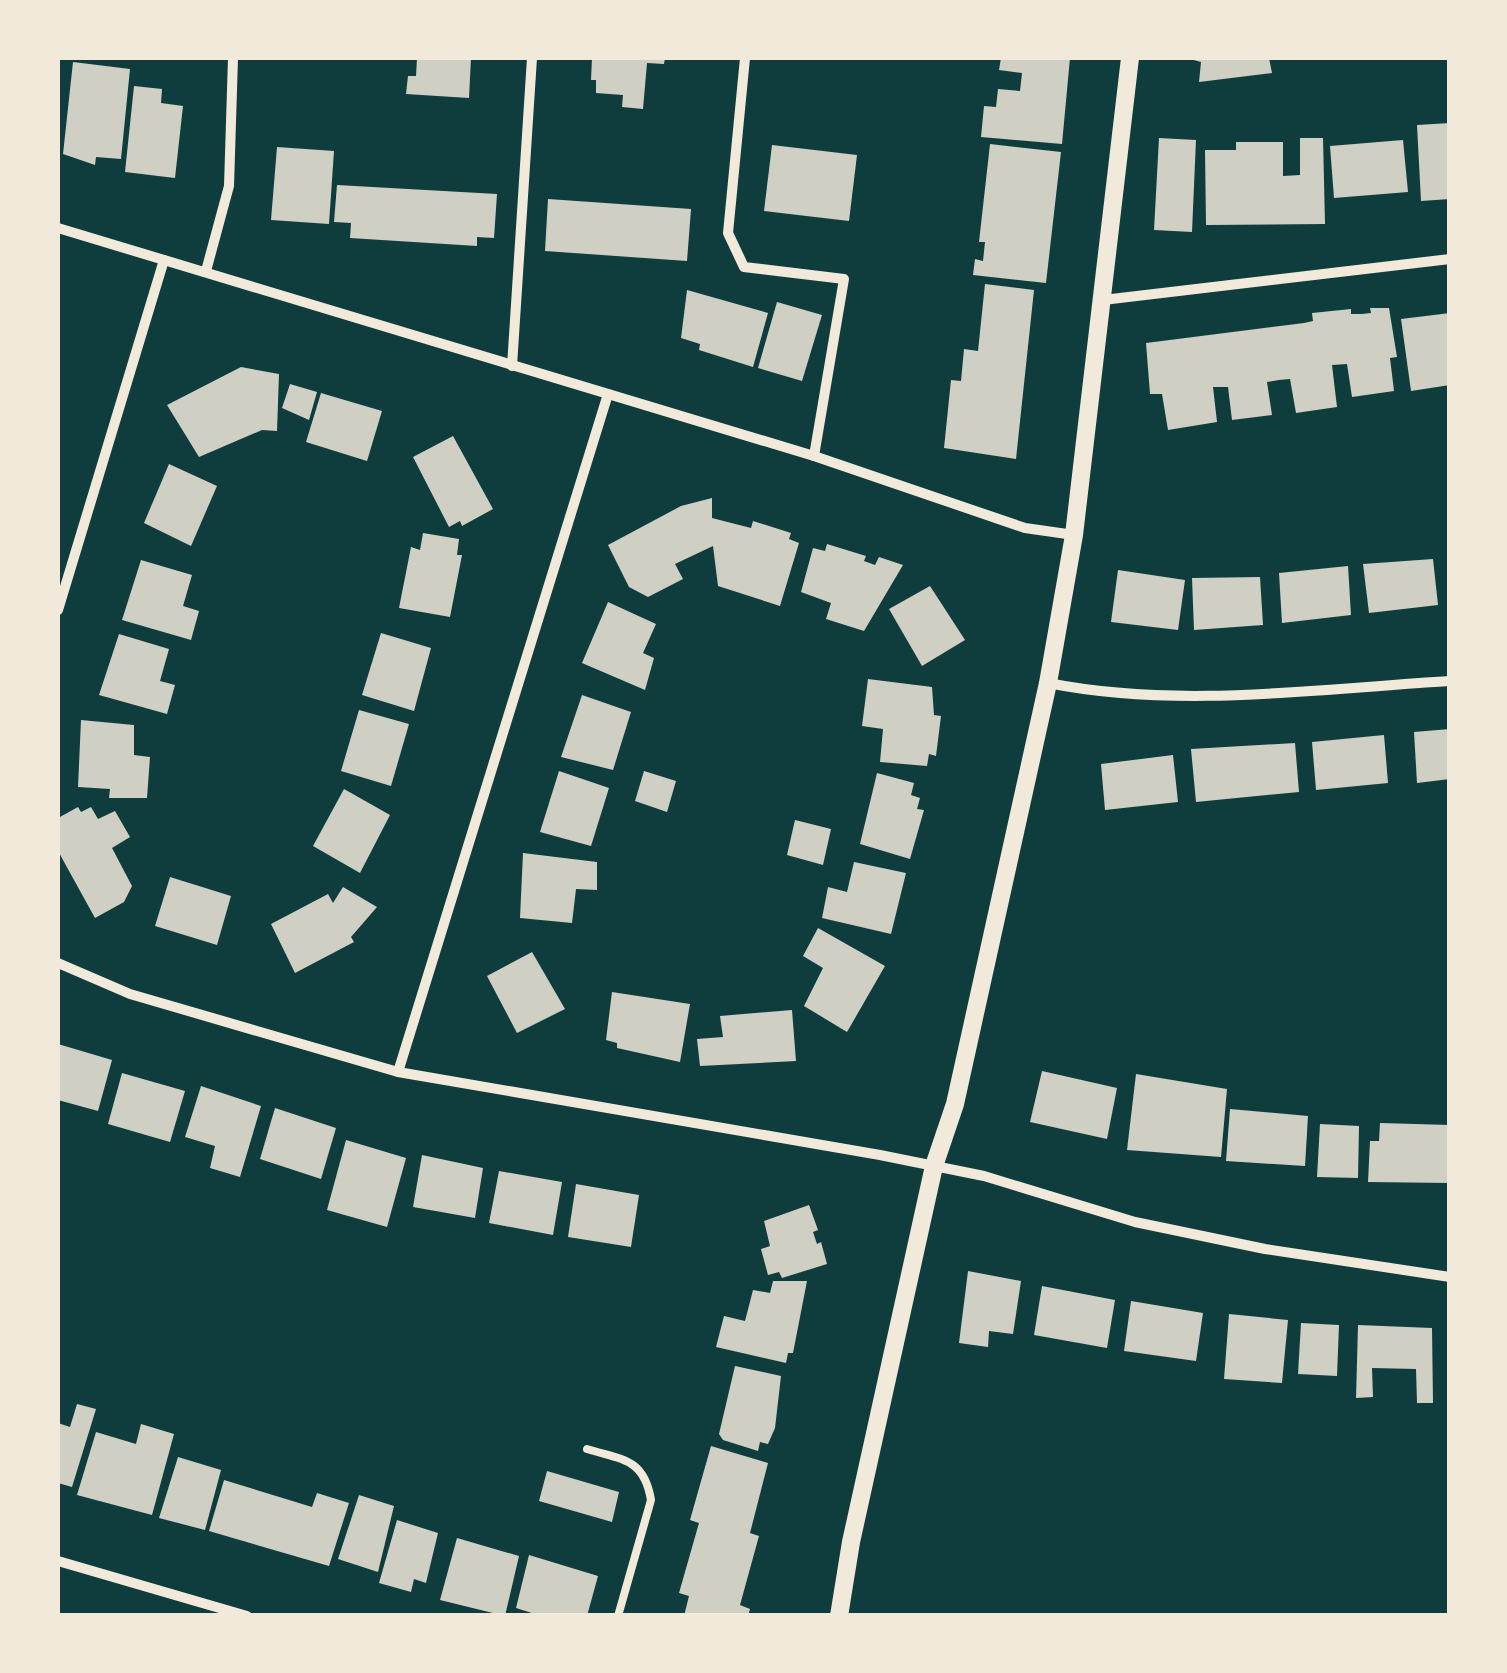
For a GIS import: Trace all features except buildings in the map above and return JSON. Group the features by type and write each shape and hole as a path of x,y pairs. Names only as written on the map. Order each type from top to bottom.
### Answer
{"street":[{"path":"206,271 229,186 233,58"},
{"path":"512,366 532,58"},
{"path":"745,58 728,233 744,267 844,279 814,456"},
{"path":"839,1616 852,1538 934,1166 955,1104 1048,683 1074,535 1130,58"},
{"path":"58,228 814,456 1026,528 1074,535"},
{"path":"1103,300 1450,259"},
{"path":"58,610 164,260"},
{"path":"398,1072 608,394"},
{"path":"1048,683 1104,696 1187,697 1450,680"},
{"path":"58,963 130,994 398,1072 934,1166 984,1176 1135,1222 1265,1249 1450,1277"},
{"path":"58,1561 248,1616"}],"lane":[{"path":"587,1448 640,1467 648,1480 651,1500 618,1616"}]}
